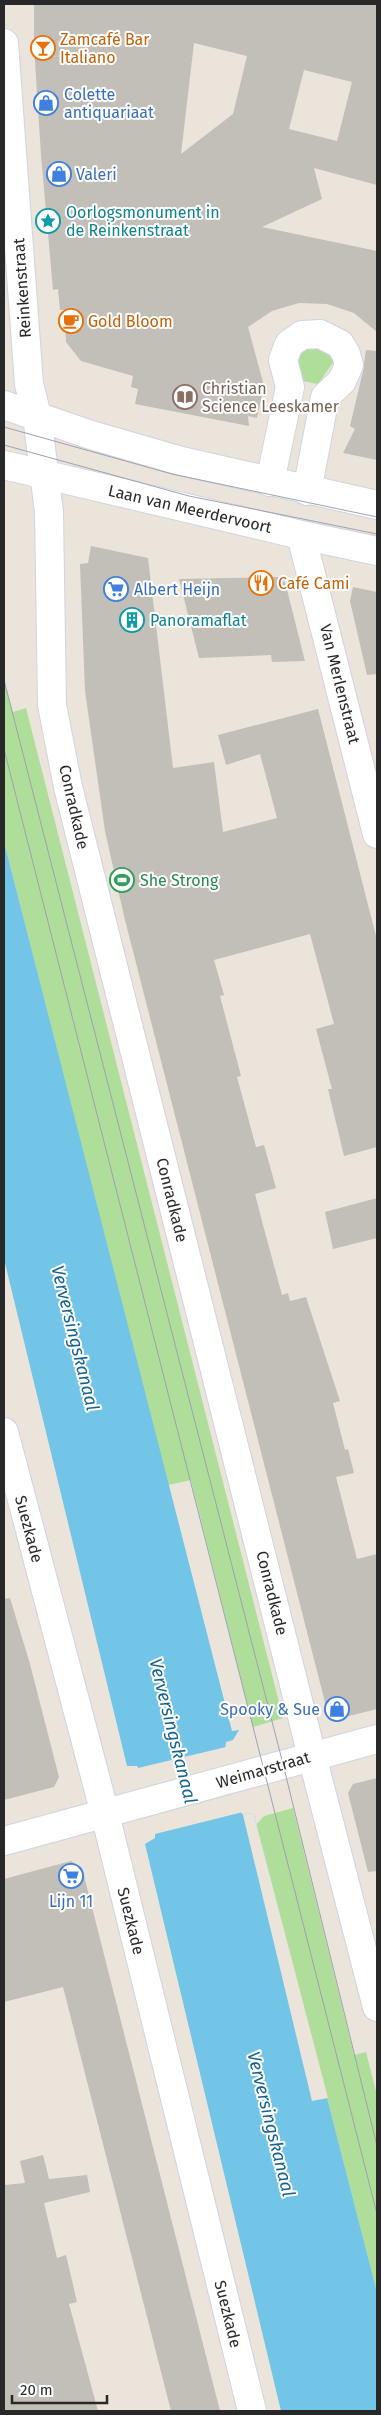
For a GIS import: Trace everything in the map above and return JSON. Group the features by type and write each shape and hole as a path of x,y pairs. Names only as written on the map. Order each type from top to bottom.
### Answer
{"street":[{"name":"Reinkenstraat","path":"4,43 29,384"},
{"path":"270,482 290,387 285,372 284,360 286,352 289,344 302,335 320,334 340,344 349,365 342,381 325,397 307,491"},
{"name":"Conradkade","path":"29,384 37,416 50,512 52,705 68,787 377,2007"},
{"path":"4,405 91,435 181,461 307,491 377,505"},
{"name":"Laan van Meerdervoort","path":"4,465 377,551"},
{"name":"Van Merlenstraat","path":"301,535 377,834"},
{"name":"Suezkade","path":"4,1432 105,1814 252,2411"},
{"name":"Weimarstraat","path":"4,1841 377,1739"}],"green space":[{"path":"316,345 334,356 334,361 318,384 302,381 295,352"},
{"path":"4,680 13,712 26,708 283,1718 253,1727 191,1480 168,1485 4,842"},
{"path":"293,1808 354,2055 366,2052 377,2095 377,2292 256,1825 264,1816"}],"water":[{"name":"Verversingskanaal","path":"4,842 232,1731 239,1730 233,1740 226,1742 225,1750 239,1809 243,1815 250,1813 254,1815 377,2292 377,2411 281,2411 145,1844 155,1838 155,1829 141,1772 137,1766 127,1766 4,1259"}],"pier":[{"path":"226,1747 243,1812 155,1834 138,1768"},
{"path":"250,1813 254,1815 328,2098 312,2101 243,1815"}],"building":[{"path":"34,4 377,4 377,185 314,168 322,199 262,227 377,251 377,332 354,313 327,304 299,303 272,311 248,327 264,386 257,418 248,416 249,426 135,404 138,389 131,387 133,376 81,361 66,342 64,310 60,310 58,289 53,290 34,46","holes":["194,43 247,56 233,114 181,154","304,70 352,82 337,141 289,129"]},
{"path":"366,350 377,351 377,460 343,453 355,429 350,426"},
{"path":"91,546 148,558 173,768 214,762 223,832 277,818 260,754 226,765 218,735 318,709 377,940 377,1147 344,1156 328,1089 332,1089 316,1029 334,1024 310,934 214,960 224,995 220,996 241,1076 237,1077 256,1147 264,1145 276,1188 255,1194 282,1295 288,1293 290,1301 306,1297 340,1401 333,1403 345,1450 348,1449 354,1473 336,1477 357,1559 377,1554 377,1709 337,1719 328,1714 124,916 105,831 85,691 80,564 88,563"},
{"path":"278,577 285,582 305,661 272,662 271,655 199,658 179,579"},
{"path":"353,587 377,592 377,674 367,675 350,601"},
{"path":"377,1198 377,1238 333,1249 325,1212"},
{"path":"10,1598 30,1664 59,1777 54,1787 4,1800 4,1599"},
{"path":"377,1778 377,1871 368,1872 348,1793 353,1784"},
{"path":"71,1861 82,1868 220,2411 171,2411 63,1987 4,2002 4,1879"},
{"path":"43,2155 49,2179 87,2175 90,2192 44,2203 57,2258 66,2255 77,2302 69,2304 98,2411 4,2411 4,2185 25,2183 20,2161"}],"tram line":[{"path":"4,427 172,474 377,517"},
{"path":"4,445 189,496 377,534"},
{"path":"4,680 283,1764 377,2146"},
{"path":"4,749 377,2214"}],"place":[{"name":"Zamcafé Bar Italiano","path":"43,48"},
{"name":"Colette antiquariaat","path":"46,103"},
{"name":"Valeri","path":"59,174"},
{"name":"Oorlogsmonument in de Reinkenstraat","path":"48,221"},
{"name":"Gold Bloom","path":"71,321"},
{"name":"Christian Science Leeskamer","path":"185,397"},
{"name":"Café Cami","path":"261,583"},
{"name":"Albert Heijn","path":"116,589"},
{"name":"Panoramaflat","path":"132,620"},
{"name":"She Strong","path":"122,880"},
{"name":"Spooky & Sue","path":"337,1709"},
{"name":"Lijn 11","path":"71,1876"}]}
